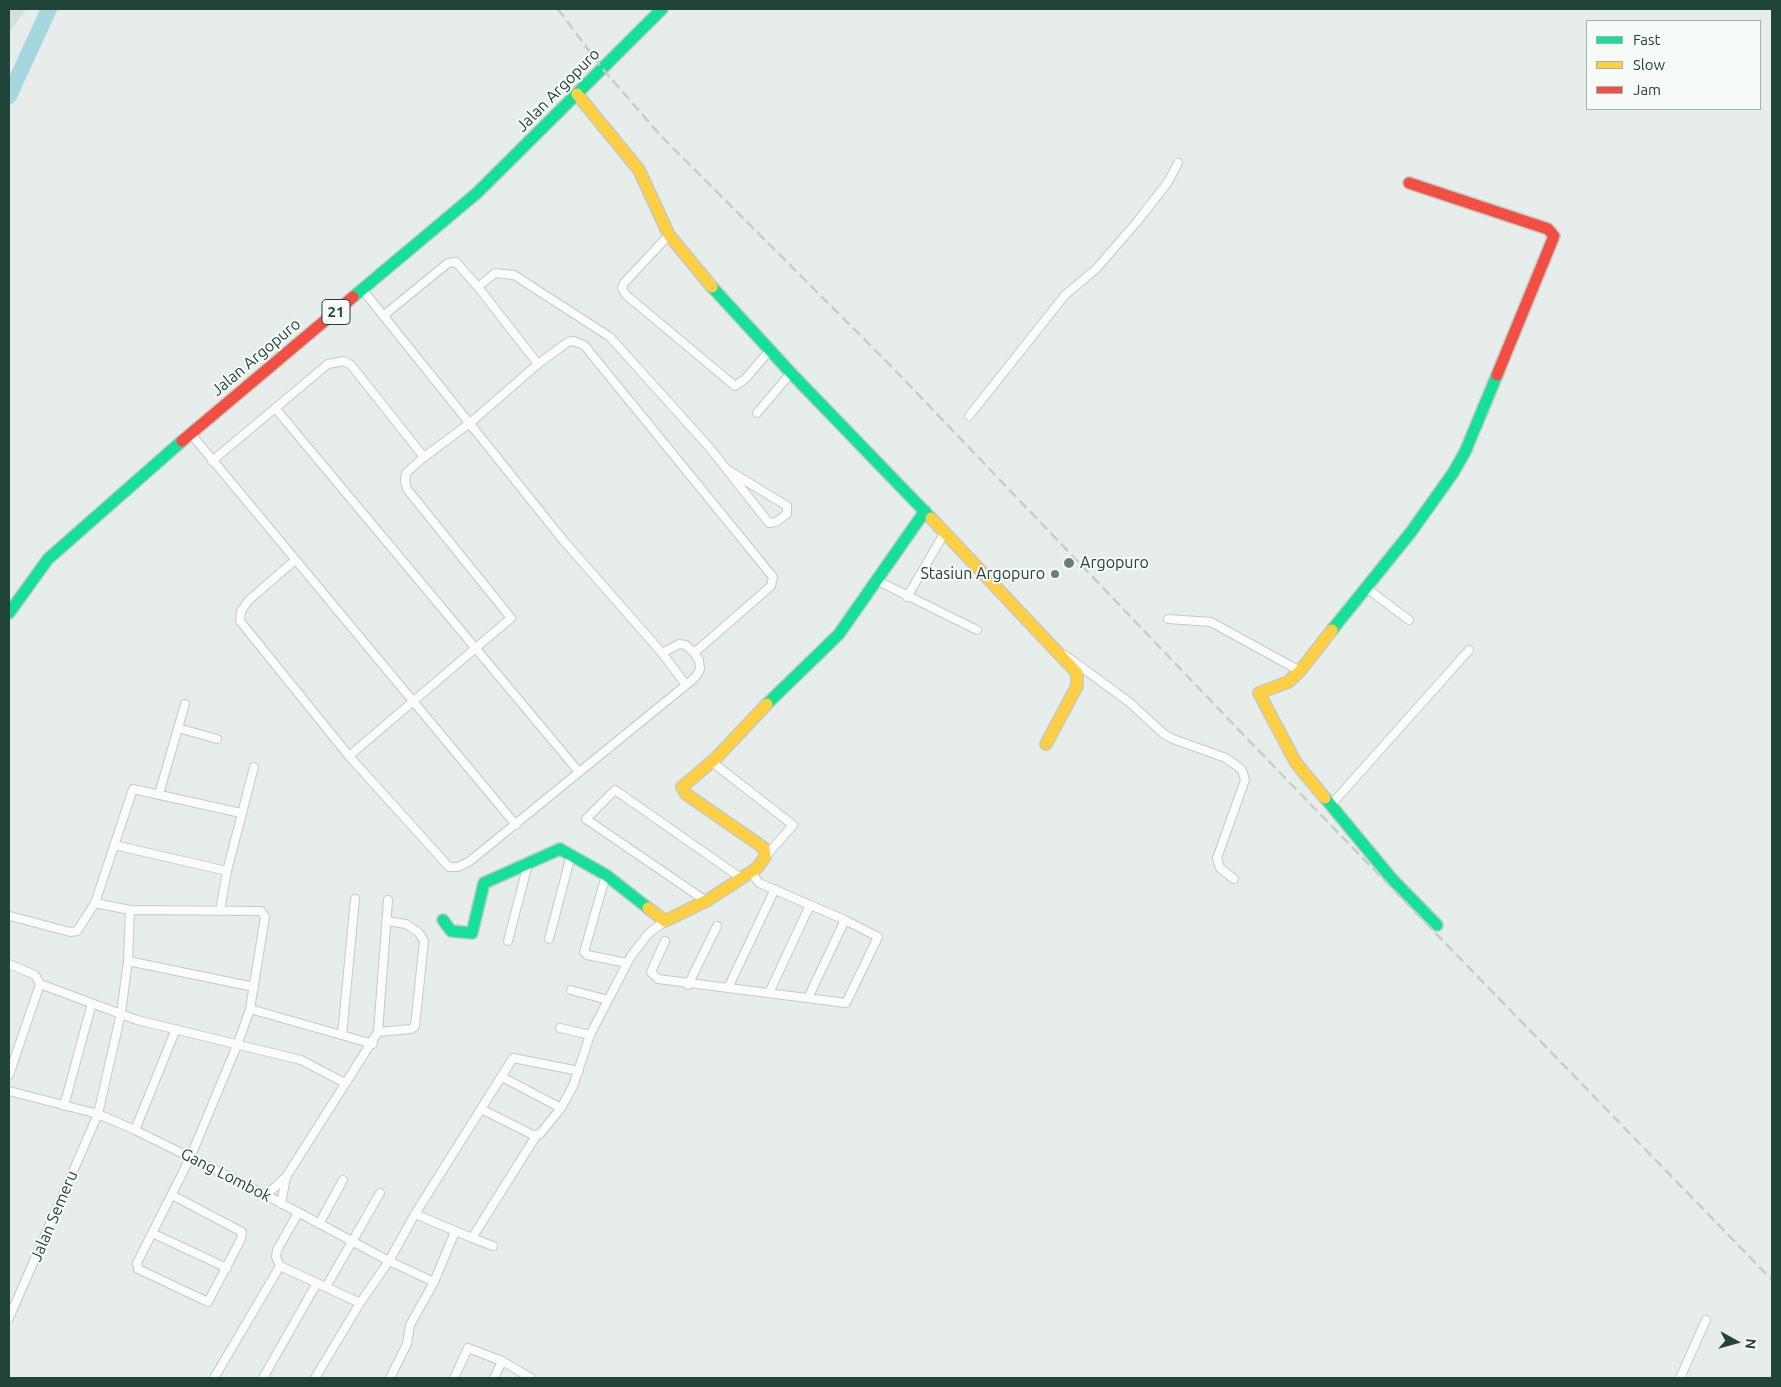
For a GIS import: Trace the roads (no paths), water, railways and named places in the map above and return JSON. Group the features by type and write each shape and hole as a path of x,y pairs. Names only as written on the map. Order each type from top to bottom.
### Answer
{"main road":[{"name":"Jalan Argopuro","path":"9,613 48,559 190,434 477,193 662,9"},
{"path":"577,94 644,177 669,235 710,284 791,373 925,511 1077,673 1076,690 1046,744"},
{"path":"1409,184 1548,229 1554,236 1465,452 1453,473 1410,532 1365,586 1300,671 1288,682 1259,693 1296,763 1392,880 1437,925"},
{"path":"444,920 451,931 472,933 484,882 560,849 606,876 664,921 706,901 746,875 765,858 764,848 683,791 682,787 712,762 795,675 839,634 925,511"}],"street":[{"path":"969,416 1065,295 1096,269 1136,223 1168,182 1178,163"},
{"path":"669,235 624,283 622,288 626,295 735,386 745,379 770,350"},
{"path":"383,316 451,261 459,264 538,364"},
{"path":"478,287 495,273 514,275 610,337 728,470 769,523 776,522 786,514 787,506 728,470"},
{"path":"362,289 563,540 662,653 686,685"},
{"path":"349,756 476,650 511,618 407,489 406,473 424,457 470,423 538,364 568,342 573,341 584,345 773,577 771,586 694,653"},
{"path":"212,462 328,364 344,361 351,365 424,457"},
{"path":"757,413 791,373"},
{"path":"275,408 579,772"},
{"path":"190,434 516,825"},
{"path":"907,597 945,532"},
{"path":"294,561 240,610 240,621 349,756 449,867 458,867 470,861 697,675 700,669 699,660 686,646 679,644 662,653"},
{"path":"876,580 977,630"},
{"path":"1365,586 1409,620"},
{"path":"1168,619 1204,621 1218,624 1300,671"},
{"path":"1051,645 1120,695 1164,734 1226,758 1242,770 1245,780 1217,858 1220,868 1234,880"},
{"path":"1330,806 1469,650"},
{"path":"159,794 185,704"},
{"path":"178,728 217,739"},
{"path":"712,762 794,825 765,858"},
{"path":"220,911 227,871 254,767"},
{"path":"9,916 70,932 77,931 95,903 132,792 137,789 241,813"},
{"path":"665,941 651,972 658,980 846,1003 878,941 876,935 746,875 615,790 586,819 706,901"},
{"path":"114,845 227,871"},
{"path":"548,939 571,855"},
{"path":"508,941 528,864"},
{"path":"606,876 584,952 587,955 627,963"},
{"path":"728,988 775,889"},
{"path":"342,1034 355,899"},
{"path":"266,1195 286,1177 378,1032 388,900"},
{"path":"95,903 130,910 258,910 264,913 250,1009 238,1043 190,1158 136,1266 200,1300 208,1302 211,1300 241,1239 242,1232 172,1196"},
{"path":"769,993 810,905"},
{"name":"Jalan Semeru","path":"9,1318 98,1114 121,1013 128,962 130,910"},
{"path":"808,998 844,920"},
{"path":"378,1032 411,1029 416,1026 424,941 419,933 403,923 387,921"},
{"path":"472,1238 536,1136 540,1134 561,1108 579,1071 590,1035 627,963 640,943 664,921"},
{"path":"688,985 717,926"},
{"path":"128,962 254,987"},
{"path":"9,964 35,976 40,984 137,1020 238,1043 301,1060 345,1083"},
{"path":"9,1075 40,984"},
{"path":"571,990 608,1000"},
{"path":"64,1106 92,1003"},
{"path":"250,1009 372,1044"},
{"path":"560,1028 590,1035"},
{"path":"135,1130 176,1029"},
{"path":"315,1378 360,1303 389,1261 414,1214 513,1058 579,1071"},
{"path":"502,1077 561,1108"},
{"name":"Gang Lombok","path":"9,1091 98,1114 135,1130 266,1195 298,1214 389,1261 434,1282"},
{"path":"481,1109 536,1136"},
{"path":"281,1204 286,1177"},
{"path":"319,1224 343,1180"},
{"path":"326,1287 380,1193"},
{"path":"298,1214 277,1250 276,1257 280,1266 360,1303"},
{"path":"414,1214 493,1246"},
{"path":"152,1232 226,1268"},
{"path":"390,1378 407,1344 410,1325 434,1282 455,1232"},
{"path":"214,1378 280,1266"},
{"path":"263,1378 317,1283"},
{"path":"1680,1378 1706,1320"},
{"path":"454,1378 468,1348 502,1361 532,1378"},
{"path":"494,1378 502,1361"}],"waterway":[{"path":"9,96 49,9"}],"railway":[{"path":"558,9 602,68 660,135 891,366 1257,749 1772,1280"}],"place":[{"name":"Argopuro","path":"1069,563"},
{"name":"Stasiun Argopuro","path":"1055,574"}]}
